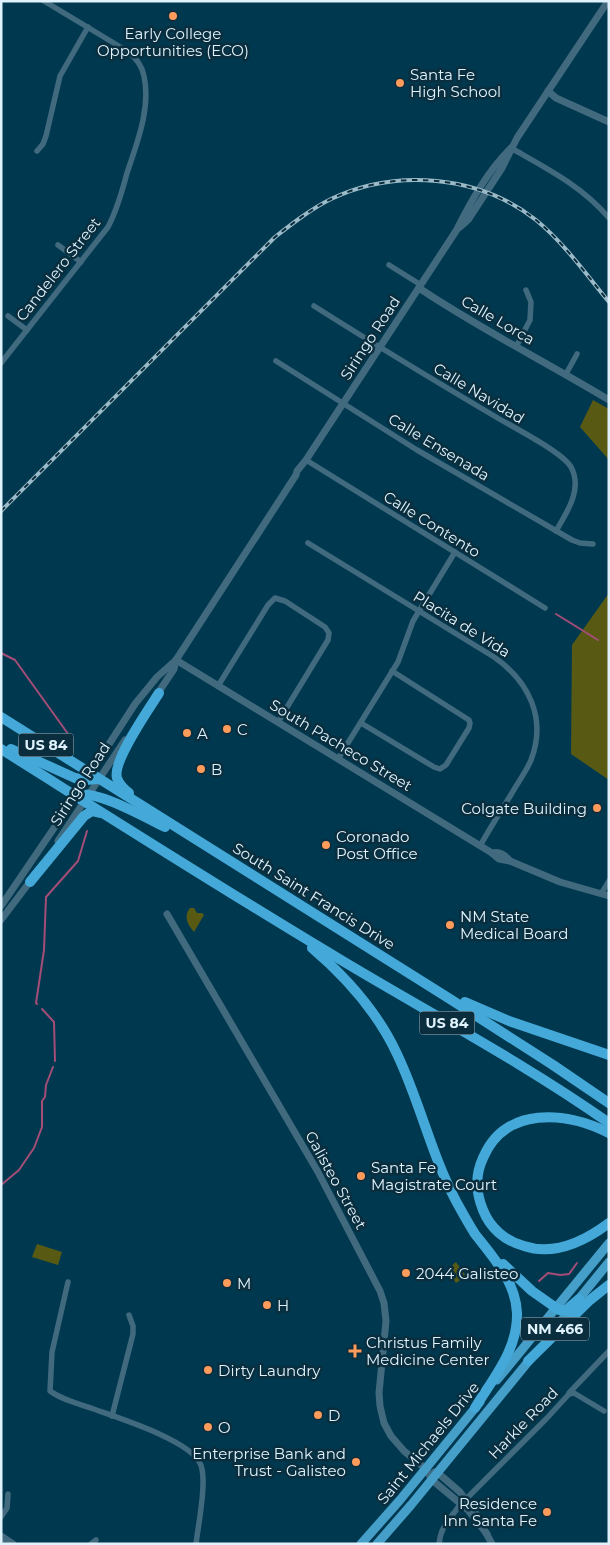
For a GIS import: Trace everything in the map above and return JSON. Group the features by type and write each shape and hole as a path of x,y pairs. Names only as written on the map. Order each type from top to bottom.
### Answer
{"highway":[{"path":"158,693 126,747 117,767 117,778 125,790 168,822"},
{"name":"US 84","path":"1,717 88,777"},
{"path":"1,744 75,778 88,777 99,779"},
{"name":"US 84","path":"1,748 83,797 106,815 284,926 509,1059 609,1123"},
{"name":"South Saint Francis Drive","path":"99,779 413,976 609,1103"},
{"path":"83,797 100,798 214,851"},
{"path":"30,882 84,816 92,811 106,815"},
{"path":"284,926 344,978 366,1005 387,1036 408,1080 447,1183 464,1216 510,1285 516,1302 517,1322 513,1343 509,1353 475,1408"},
{"path":"413,976 482,1010 609,1055"},
{"path":"609,1133 582,1123 556,1117 534,1118 514,1124 497,1136 486,1151 480,1166 477,1189 485,1216 493,1227 507,1239 530,1248 547,1249 569,1245 585,1239 609,1223"},
{"path":"488,1250 518,1279 555,1308 566,1310 579,1299"},
{"path":"528,1361 609,1284"}],"main road":[{"name":"Saint Michaels Drive","path":"361,1544 426,1469 609,1243"},
{"name":"Saint Michaels Drive","path":"377,1544 435,1476 609,1262"}],"street":[{"name":"Candelero Street","path":"1,363 108,228 115,213 143,118 144,73 133,55 44,1"},
{"name":"Siringo Road","path":"1,920 30,882 83,797 88,777 134,704 176,660 296,476 305,466 306,460 456,232 470,204 492,168 511,148 608,1"},
{"path":"37,151 43,144 46,136 60,76 88,27"},
{"path":"548,91 556,98 609,122"},
{"path":"511,148 571,183 609,218"},
{"path":"58,245 81,262"},
{"path":"389,265 420,287"},
{"name":"Calle Lorca","path":"420,287 472,322 609,400"},
{"path":"516,347 530,320 531,302 526,290"},
{"name":"Calle Navidad","path":"314,306 564,459 574,474 574,493 568,510 556,531"},
{"path":"8,316 27,330"},
{"path":"566,374 577,354"},
{"name":"Calle Ensenada","path":"276,361 417,450 556,531 576,542 593,544"},
{"name":"Calle Contento","path":"306,460 545,608"},
{"name":"Placita de Vida","path":"308,543 494,657 509,668 526,689 535,713 536,738 530,760 480,846"},
{"path":"338,759 400,658 411,626 455,552"},
{"path":"218,686 268,605 275,598 285,601 325,627 328,632 328,640 278,722"},
{"name":"Siringo Road","path":"1,906 83,797 99,779 174,669 176,660"},
{"name":"South Pacheco Street","path":"176,660 492,853 502,853 510,861 560,882 609,896"},
{"path":"361,723 440,769 446,765 469,728 470,720 392,671"},
{"path":"601,894 609,881"},
{"name":"Galisteo Street","path":"167,914 318,1172 380,1291 386,1312 379,1393 384,1423 391,1436 404,1450 463,1501 480,1520 492,1544"},
{"path":"68,1282 52,1352 50,1391 58,1397 174,1441 189,1450 201,1464 203,1482 196,1544"},
{"path":"112,1416 133,1334 133,1326 129,1315"},
{"path":"569,1394 609,1351"},
{"name":"Harkle Road","path":"439,1544 443,1526 463,1501 569,1394 574,1392 604,1411"},
{"path":"1,1517 7,1508 8,1494"},
{"path":"1,1536 13,1544"}],"shaded area":[{"path":"593,400 609,409 609,460 580,427"},
{"path":"609,593 609,780 571,754 572,645"},
{"path":"190,908 194,908 197,913 204,915 194,932 188,924 187,918"},
{"path":"37,1244 62,1252 58,1265 32,1257"},
{"path":"456,1262 466,1276 456,1283 447,1270"}],"waterway":[{"path":"556,614 598,640"},
{"path":"1,653 15,660 71,738"},
{"path":"37,1004 44,950 46,897 78,861 87,831"},
{"path":"42,1009 54,1022 55,1061"},
{"path":"1,1185 19,1170 34,1148 42,1127 42,1101 45,1097 46,1085 53,1067"},
{"path":"539,1281 548,1273 569,1274 577,1263"}],"railway":[{"path":"1,511 275,237 316,207 356,189 382,183 409,180 437,181 463,185 489,193 513,205 546,229 574,259 609,302"}],"place":[{"name":"Early College Opportunities (ECO)","path":"173,16"},
{"name":"Santa Fe High School","path":"400,83"},
{"name":"C","path":"227,729"},
{"name":"A","path":"187,733"},
{"name":"B","path":"201,769"},
{"name":"Colgate Building","path":"597,808"},
{"name":"Coronado Post Office","path":"326,845"},
{"name":"NM State Medical Board","path":"450,925"},
{"name":"Santa Fe Magistrate Court","path":"361,1176"},
{"name":"2044 Galisteo","path":"406,1273"},
{"name":"M","path":"227,1283"},
{"name":"H","path":"267,1305"},
{"name":"Christus Family Medicine Center","path":"355,1351"},
{"name":"Dirty Laundry","path":"208,1370"},
{"name":"D","path":"318,1415"},
{"name":"O","path":"208,1427"},
{"name":"Enterprise Bank and Trust - Galisteo","path":"356,1462"},
{"name":"Residence Inn Santa Fe","path":"547,1512"}]}
